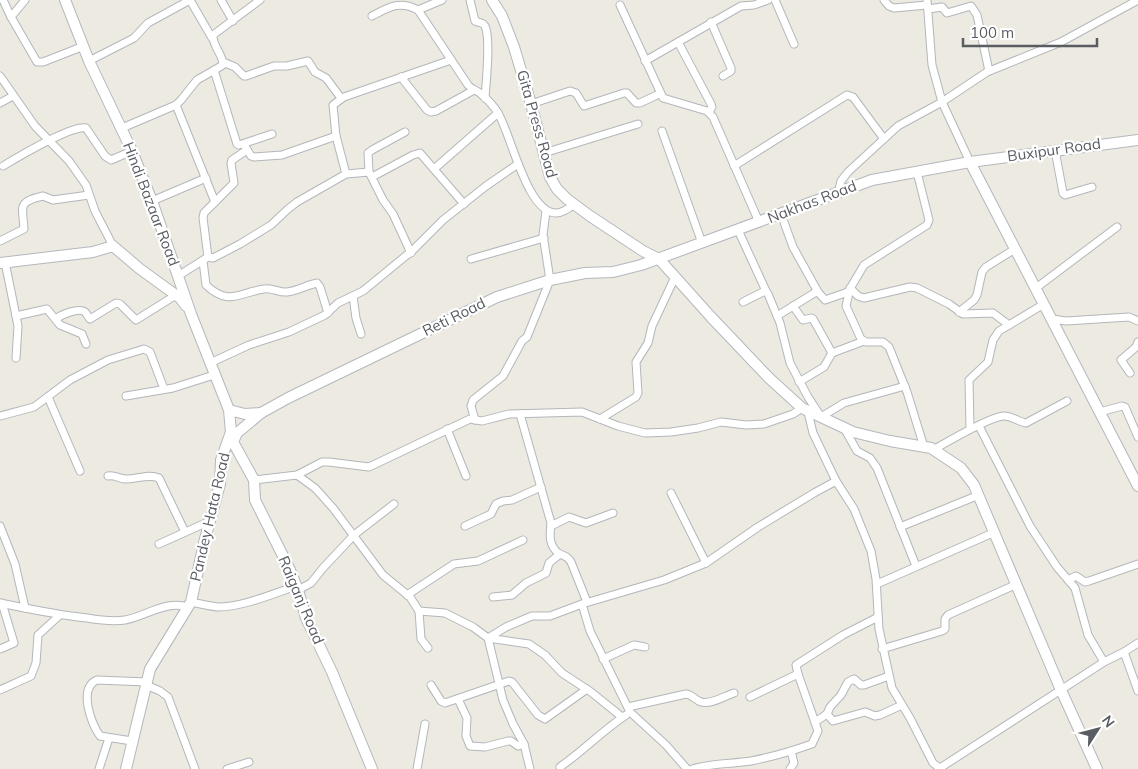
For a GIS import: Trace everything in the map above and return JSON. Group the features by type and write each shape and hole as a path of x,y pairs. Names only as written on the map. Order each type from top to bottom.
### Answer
{"main road":[{"name":"Hindi Bazaar Road","path":"65,0 89,62 122,128 152,201 191,314 229,410 234,432"},
{"name":"Gita Press Road","path":"492,0 502,16 514,47 550,177 557,189 573,205 659,259 769,378 805,410"},
{"name":"Buxipur Road","path":"970,162 1138,140"},
{"name":"Nakhas Road","path":"659,259 872,180 970,162"},
{"path":"970,162 1138,486"},
{"path":"2,262 93,252 113,246 140,269 176,295 191,314"},
{"name":"Reti Road","path":"234,432 261,413 288,398 488,300 550,280 585,273 613,272 659,259"},
{"path":"229,410 245,414 261,413"},
{"path":"805,410 853,432 929,448 961,468 979,495 1061,690 1097,769"},
{"name":"Raiganj Road","path":"234,432 233,442 254,480 255,500 297,588 306,618 332,672 372,769"},
{"name":"Pandey Hata Road","path":"126,769 150,669 189,605 220,484 221,460 234,432"}],"street":[{"path":"3,0 37,62 42,62 84,46"},
{"path":"11,17 25,0"},
{"path":"89,62 134,38 148,23 190,0 212,38 223,62"},
{"path":"221,0 233,21"},
{"path":"212,38 260,0"},
{"path":"418,10 442,0"},
{"path":"474,0 470,0 475,21 483,23 485,26 487,40 488,100"},
{"path":"644,61 741,6 754,5 768,0"},
{"path":"775,0 794,44"},
{"path":"884,0 894,8 927,4 942,7 946,13 971,6 977,15 989,71"},
{"path":"838,193 844,176 898,126 942,102 989,71 1061,42 1138,0"},
{"path":"372,16 389,3 403,3 411,5 418,10 468,85 488,100 498,113 508,134 525,181 538,202 546,211 555,213 562,212 573,205"},
{"path":"927,4 932,65 942,102 970,162"},
{"path":"620,5 662,98 709,112 713,117 759,222"},
{"path":"711,22 731,68 731,71 723,76"},
{"path":"678,42 711,104 712,107 709,112"},
{"path":"346,174 336,136 333,105 342,98 451,60"},
{"path":"223,62 232,64 246,76 274,66 287,66 308,61 315,72 326,78 342,98"},
{"path":"122,128 176,105 197,80 223,65 223,62"},
{"path":"214,70 236,142 246,147 251,156 282,155 336,136"},
{"path":"0,76 48,141 86,185 95,211 113,246"},
{"path":"401,77 427,110 431,112 474,90"},
{"path":"531,104 570,91 576,93 584,106 624,93 628,93 636,103 659,94"},
{"path":"734,166 847,95 853,97 884,139"},
{"path":"0,103 14,96"},
{"path":"176,105 215,202"},
{"path":"434,169 498,113"},
{"path":"544,153 638,124"},
{"path":"3,166 48,141 79,127 84,127 88,130 107,159 111,160 132,151"},
{"path":"662,131 702,243"},
{"path":"405,132 368,153 371,174 383,200 393,214 410,253"},
{"path":"272,134 246,147 232,160 234,183 204,216 206,285 221,294 233,297 270,288 288,292 317,283 328,313"},
{"path":"1055,150 1063,193 1065,195 1092,187"},
{"path":"178,276 206,259 213,258 240,244 271,225 297,202 346,174 371,174 417,153 420,153 464,204"},
{"path":"210,363 249,345 289,332 328,313 338,303 363,291 410,253 443,220 518,164"},
{"path":"781,214 793,247 822,299 827,300 848,292 864,265 928,223 917,172"},
{"path":"152,201 206,178"},
{"path":"0,241 24,229 22,208 25,203 43,196 53,200 89,195"},
{"path":"475,420 471,406 473,400 505,372 522,341 527,337 550,280 544,238 546,211"},
{"path":"1036,288 1117,227"},
{"path":"738,230 777,316 790,363 799,382 821,417 844,402 905,386"},
{"path":"471,258 544,238"},
{"path":"959,312 974,300 977,295 982,272 986,267 1015,249"},
{"path":"2,262 16,316 18,330 16,358"},
{"path":"600,419 636,397 638,390 636,362 648,343 652,326 675,277"},
{"path":"850,288 858,296 864,298 905,288 917,288 949,304 963,314 993,313 1009,325"},
{"path":"850,288 846,306 864,341"},
{"path":"743,302 766,291"},
{"path":"777,316 818,292"},
{"path":"55,319 65,313 80,311 85,312 88,319 90,319 118,303 134,319 138,320 176,295"},
{"path":"353,296 356,318 361,334"},
{"path":"970,429 969,380 988,362 995,335 1044,304"},
{"path":"793,306 803,320 813,319 832,353"},
{"path":"16,316 44,309 49,310 64,327 82,334 86,344"},
{"path":"1052,319 1066,321 1129,316 1138,321"},
{"path":"799,382 824,367 832,353 864,341 886,343 929,448 1004,416 1022,422 1030,422 1067,401"},
{"path":"1130,373 1121,360 1136,347 1138,342"},
{"path":"0,416 34,407 70,380 108,360 144,349 150,352 164,389"},
{"path":"126,396 164,389 214,375"},
{"path":"48,397 80,472"},
{"path":"1100,412 1124,407 1138,438"},
{"path":"254,480 297,475 322,462 369,468 470,419 482,421 509,414 582,412 618,426 645,433 671,432 722,422 746,426 764,424 805,410 813,433 836,481 854,508 864,531 871,552 877,584 878,617 882,649 892,688 925,744 931,766 940,768 1104,662 1138,643"},
{"path":"520,414 551,526 550,539 560,554 568,557 571,562 584,603 590,631 603,659 629,709 666,745 687,769"},
{"path":"979,426 1030,526 1057,567 1074,588 1088,635 1104,662"},
{"path":"844,428 857,451 870,458 878,468 916,566"},
{"path":"447,429 466,476"},
{"path":"108,476 113,475 124,479 142,476 159,478 185,532"},
{"path":"297,475 315,488 354,535 383,575 410,597 419,611 421,639 428,648"},
{"path":"488,638 506,627 532,616 550,616 584,603 664,580 706,564 758,527 836,481"},
{"path":"465,526 491,514 496,504 512,500 541,487"},
{"path":"671,493 706,564"},
{"path":"900,527 979,495"},
{"path":"0,649 14,644 1,603 60,615 99,620 125,620 171,605 219,607 230,605 311,583 354,535 394,504"},
{"path":"551,526 569,517 586,523 613,513"},
{"path":"159,544 210,521"},
{"path":"0,526 15,564 25,608"},
{"path":"877,584 994,532"},
{"path":"407,595 454,564 478,561 523,540"},
{"path":"493,598 512,595 526,583 546,573 548,565 560,554"},
{"path":"1068,580 1076,576 1082,581 1089,581 1138,564"},
{"path":"882,649 942,631 945,629 945,619 948,615 1017,584"},
{"path":"419,611 445,613 488,638 530,644 545,655 562,673 587,689 622,717"},
{"path":"0,690 32,676 36,663 38,635 60,615"},
{"path":"692,769 707,764 749,761 791,752 812,744 818,731 796,666 843,635 878,617"},
{"path":"488,638 503,700 524,744 530,769"},
{"path":"603,659 634,645 645,647"},
{"path":"1124,652 1137,686"},
{"path":"750,697 798,674"},
{"path":"815,722 827,714 830,707 842,695 851,679 864,685 889,676"},
{"path":"132,741 103,738 98,734 91,718 86,697 92,683 97,680 146,684 168,697 195,769"},
{"path":"431,685 441,701 448,702 507,681 512,682 538,716 545,719 587,689"},
{"path":"560,767 577,755 629,709 686,694 692,695 700,702 706,702 734,693"},
{"path":"458,699 467,718 466,736 470,746 485,747 511,740 518,746 524,744"},
{"path":"827,714 833,721 866,712 875,716 902,705"},
{"path":"417,769 425,724"},
{"path":"98,769 109,738"},
{"path":"790,769 794,763 791,752"},
{"path":"227,769 249,762"}]}
